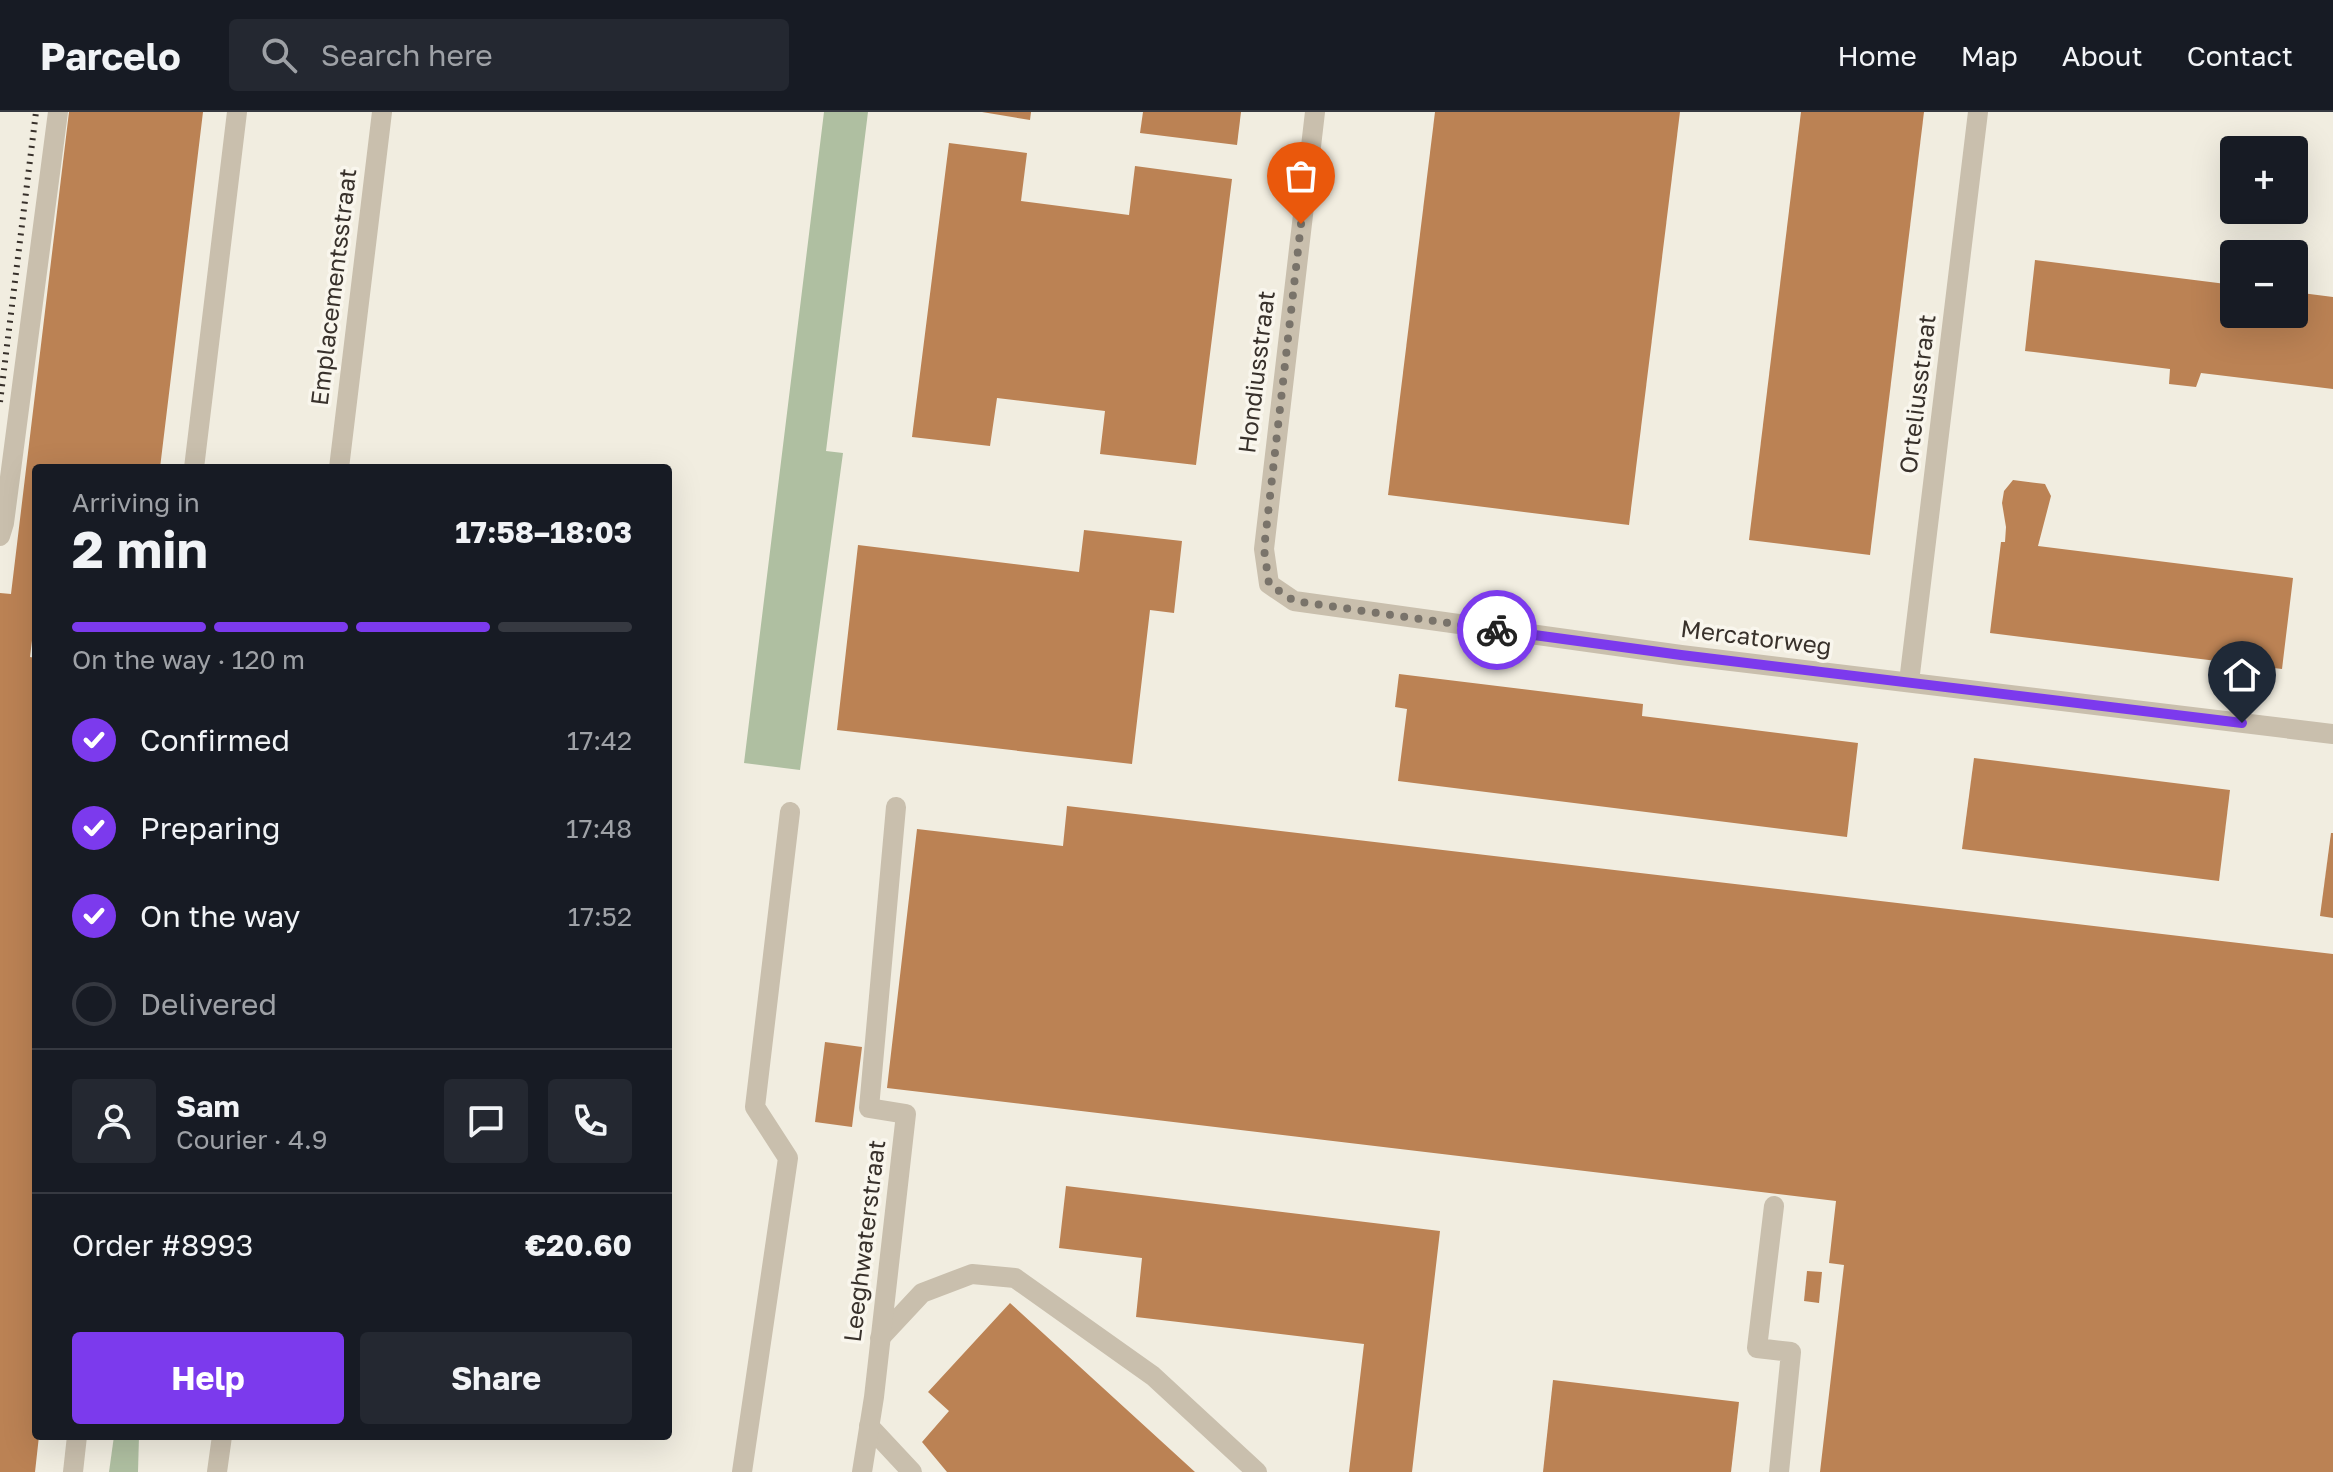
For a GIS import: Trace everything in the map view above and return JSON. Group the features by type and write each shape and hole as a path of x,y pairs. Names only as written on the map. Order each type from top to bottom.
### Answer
{"street":[{"path":"0,536 58,112"},
{"path":"194,464 237,112"},
{"name":"Emplacementsstraat","path":"339,464 382,112"},
{"name":"Hondiusstraat","path":"1269,495 1315,112"},
{"name":"Orteliusstraat","path":"1909,682 1978,112"},
{"name":"Mercatorweg","path":"1269,495 1264,549 1269,584 1294,601 1665,653 2333,734"},
{"name":"Leeghwaterstraat","path":"862,1472 874,1397 906,1114 869,1108 896,807"},
{"path":"742,1472 788,1158 755,1107 790,812"},
{"path":"1774,1206 1757,1348 1791,1352 1779,1472"},
{"path":"880,1338 922,1293 972,1274 1015,1278 1153,1376 1257,1472"},
{"path":"869,1426 912,1472"},
{"path":"73,1472 77,1440"},
{"path":"217,1472 221,1440"}],"green space":[{"path":"824,112 868,112 826,451 843,453 800,770 744,763"},
{"path":"113,1440 139,1440 138,1472 109,1472"}],"building":[{"path":"69,112 203,112 160,464 32,464 32,1440 39,1440 35,1472 0,1472 0,593 11,594"},
{"path":"982,112 1031,112 1030,120"},
{"path":"1143,112 1241,112 1237,145 1140,133"},
{"path":"1435,112 1680,112 1629,525 1388,495"},
{"path":"1801,112 1924,112 1870,555 1749,540"},
{"path":"949,143 1027,153 1021,201 1129,215 1135,166 1232,179 1196,465 1100,454 1105,411 997,398 990,446 912,437"},
{"path":"2035,260 2220,283 2220,328 2308,328 2308,294 2333,297 2333,389 2201,373 2196,387 2169,384 2170,369 2025,351"},
{"path":"2013,480 2045,484 2051,496 2038,546 2293,578 2282,669 1990,633 2001,542 2005,542 2002,503 2004,491"},
{"path":"1084,530 1182,541 1174,613 1150,610 1132,764 837,730 858,545 1079,572"},
{"path":"1399,674 1643,704 1642,716 1858,743 1847,837 1398,781 1407,709 1395,707"},
{"path":"1974,758 2230,790 2219,881 1962,849"},
{"path":"1067,806 2333,954 2333,1472 1820,1472 1844,1265 1829,1263 1836,1201 887,1088 917,829 1063,846"},
{"path":"2333,833 2333,918 2320,916"},
{"path":"825,1042 862,1047 852,1127 815,1122"},
{"path":"1066,1186 1440,1231 1412,1472 1349,1472 1364,1344 1136,1317 1142,1258 1059,1248"},
{"path":"1807,1271 1822,1272 1819,1303 1804,1301"},
{"path":"1010,1303 1195,1472 947,1472 922,1442 949,1411 928,1392"},
{"path":"1553,1380 1739,1402 1731,1472 1543,1472"}],"railway":[{"path":"0,402 36,112"}],"way so far":[{"path":"1301,224 1264,549 1269,584 1294,601 1497,630"}],"route":[{"path":"1497,630 2242,723"}]}
